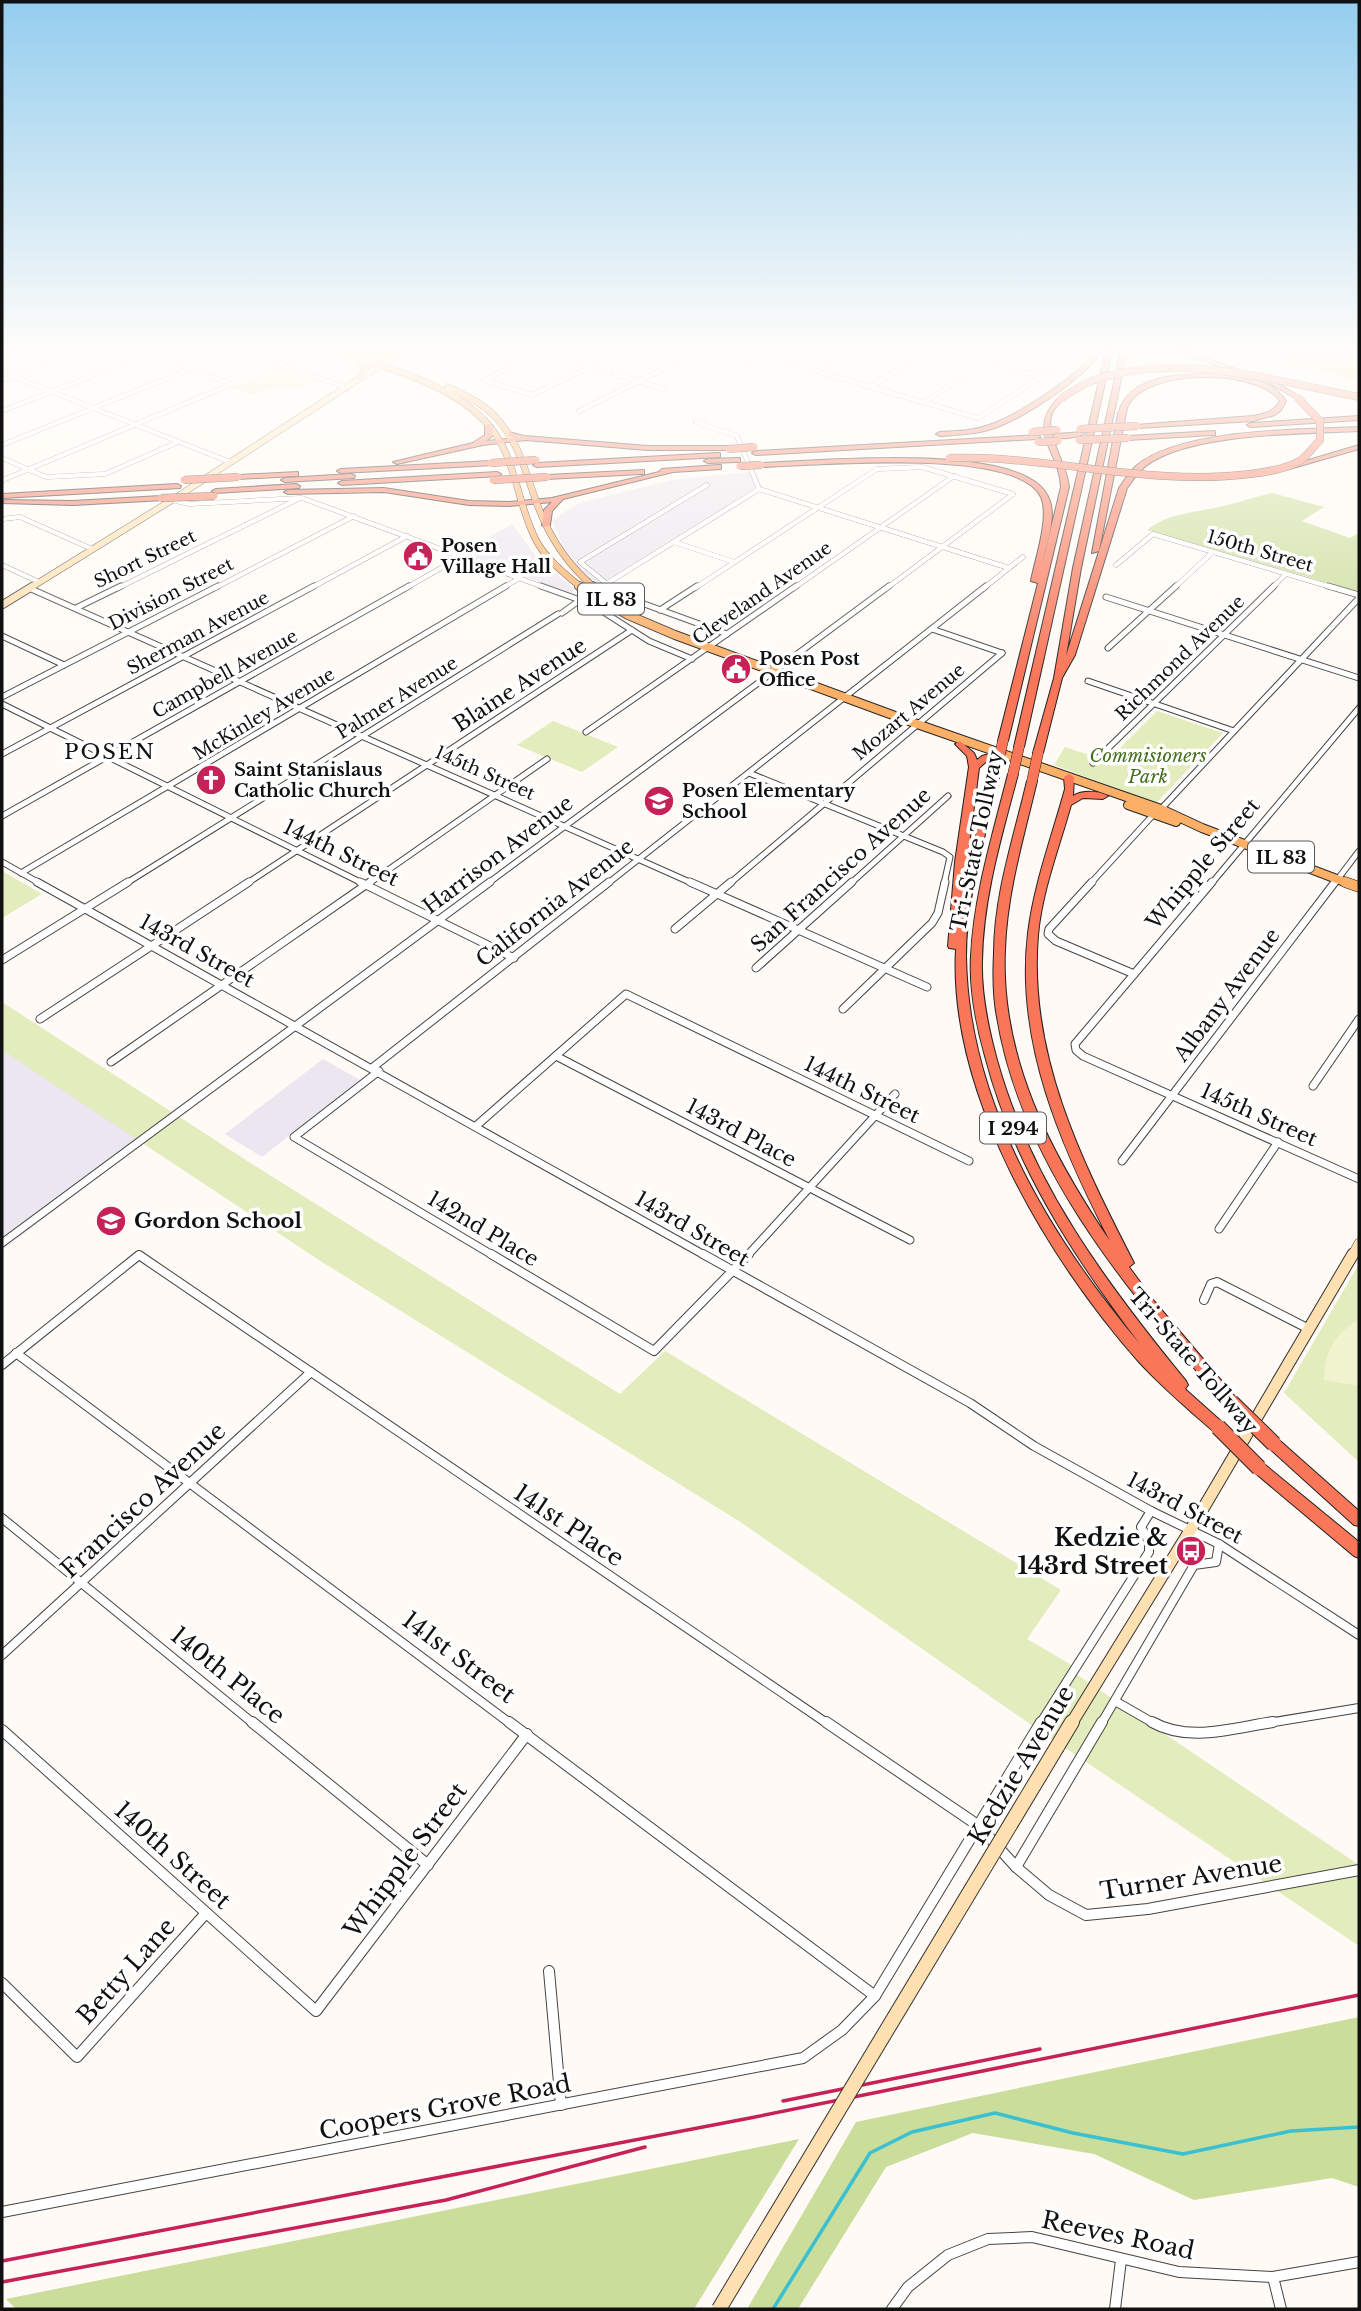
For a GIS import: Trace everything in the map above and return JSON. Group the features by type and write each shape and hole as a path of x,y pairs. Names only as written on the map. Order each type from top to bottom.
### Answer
{"highway":[{"path":"3,500 49,493 332,471 412,459"},
{"path":"3,500 73,503 652,459"},
{"path":"180,483 494,471 652,459"},
{"path":"215,493 384,490 468,503 521,506 536,497 560,499 712,459"},
{"path":"846,459 998,459 1182,478 1235,477 1317,459"},
{"path":"1058,459 1065,475 1065,487 994,779 962,934 963,997 974,1056 991,1112 1042,1217 1088,1288 1130,1341 1161,1376 1218,1427"},
{"name":"Tri-State Tollway","path":"1084,459 984,894 976,947 977,1000 993,1073 1015,1135 1048,1203 1104,1289 1218,1427 1259,1468 1359,1551"},
{"name":"Tri-State Tollway","path":"1101,459 1077,568 1058,678 1005,900 999,953 1000,1005 1017,1078 1040,1139 1079,1205 1152,1310 1231,1402 1359,1520"},
{"path":"1094,576 1097,538 1114,459"},
{"path":"1058,678 1071,655 1125,482 1150,459"},
{"path":"1275,470 1297,459"},
{"path":"950,460 1019,476 1042,492 1049,510 1024,638 1026,650"},
{"path":"540,468 670,471"},
{"path":"332,471 494,471"},
{"path":"288,492 494,471"},
{"path":"546,525 548,510 560,499"},
{"path":"960,744 971,755 974,767 953,929 956,983 963,997"},
{"path":"974,767 981,760 1003,753"},
{"path":"1070,780 1033,935 1032,978 1037,1035 1052,1096 1081,1173 1152,1310"},
{"path":"1066,804 1078,796 1103,796"}],"main road":[{"path":"2,605 235,459"},
{"name":"IL 83","path":"507,459 517,483 521,506 536,542 561,571 611,607 649,626 917,724 926,724 1359,887"},
{"name":"IL 83","path":"521,459 558,549 582,577 620,605 668,631"},
{"name":"IL 83","path":"917,724 923,730 992,756 1070,780 1103,796 1157,812"},
{"name":"Kedzie Avenue","path":"719,2309 1191,1529 1359,1243"}],"street":[{"path":"4,459 46,477 105,474 140,459"},
{"path":"3,480 52,459"},
{"path":"222,459 230,462"},
{"path":"740,459 759,489 1009,568"},
{"path":"660,610 877,469 922,467 954,476"},
{"name":"Harrison Avenue","path":"2,1243 1013,494 954,476"},
{"name":"Cleveland Avenue","path":"586,732 954,476"},
{"path":"707,485 580,562 606,584 636,601 727,634"},
{"path":"606,584 759,489"},
{"path":"172,500 189,504 302,498 580,600 649,641 692,659"},
{"name":"Short Street","path":"76,608 302,498"},
{"name":"Division Street","path":"2,697 354,516"},
{"path":"2,519 20,517 92,548"},
{"name":"150th Street","path":"1116,565 1153,534 1359,596"},
{"name":"Sherman Avenue","path":"2,754 407,536"},
{"path":"674,542 734,562"},
{"path":"1108,648 1213,552"},
{"name":"Campbell Avenue","path":"2,816 462,556"},
{"name":"California Avenue","path":"294,1137 514,958 1023,557"},
{"path":"2,565 39,582"},
{"name":"Richmond Avenue","path":"1093,763 1286,574"},
{"name":"McKinley Avenue","path":"21,873 521,578"},
{"name":"145th Street","path":"29,588 927,987"},
{"path":"1134,974 1056,942 1048,934 1049,929 1359,596"},
{"path":"1106,597 1359,678"},
{"name":"Palmer Avenue","path":"2,960 580,600"},
{"name":"Mozart Avenue","path":"675,929 1002,653 932,629"},
{"name":"Blaine Avenue","path":"40,1019 632,630"},
{"path":"2,636 64,665"},
{"path":"1088,681 1234,732"},
{"name":"144th Street","path":"2,704 514,958"},
{"name":"Whipple Street","path":"1075,1044 1359,708"},
{"path":"111,1062 547,759"},
{"path":"749,773 903,835 950,857 938,914 844,1009"},
{"name":"San Francisco Avenue","path":"756,968 948,796"},
{"name":"Albany Avenue","path":"1122,1161 1359,851"},
{"name":"143rd Street","path":"2,862 970,1403 1034,1446 1151,1511 1219,1544 1359,1635"},
{"name":"144th Street","path":"556,1056 626,994 969,1161"},
{"path":"1313,1086 1359,1019"},
{"name":"145th Street","path":"1075,1044 1076,1051 1083,1056 1359,1179"},
{"path":"476,1126 556,1056"},
{"name":"143rd Place","path":"556,1056 910,1240"},
{"path":"732,1272 895,1094"},
{"name":"142nd Place","path":"294,1137 654,1352 732,1272"},
{"path":"1219,1229 1278,1142"},
{"name":"141st Place","path":"16,1353 139,1255 979,1826"},
{"path":"1203,1300 1211,1284 1217,1282 1308,1329"},
{"path":"2,1365 16,1353"},
{"name":"141st Street","path":"16,1353 875,1996"},
{"name":"Francisco Avenue","path":"2,1655 311,1372"},
{"name":"Coopers Grove Road","path":"2,2212 803,2058 842,2033 858,2019 875,1996 1149,1552 1149,1541 1141,1527 1151,1511"},
{"name":"140th Place","path":"2,1518 428,1865"},
{"path":"1016,1867 1194,1565 1216,1562 1219,1544"},
{"path":"1115,1701 1166,1730 1197,1734 1359,1708"},
{"name":"140th Street","path":"2,1730 316,2011"},
{"name":"Whipple Street","path":"316,2011 527,1734"},
{"name":"Turner Avenue","path":"979,1826 1016,1867 1049,1895 1086,1915 1148,1909 1359,1870"},
{"name":"Betty Lane","path":"2,1983 77,2057 206,1913"},
{"path":"549,1971 561,2105"},
{"name":"Reeves Road","path":"892,2309 908,2287 948,2255 988,2239 1032,2237 1179,2272 1273,2277 1359,2262"},
{"path":"1115,2309 1121,2260"},
{"path":"1273,2277 1281,2309"}],"shaded area":[{"path":"756,471 762,487 761,492 603,589 584,574 563,546 552,520 579,503 671,480"},
{"path":"512,524 540,562 576,590 570,593 461,553"},
{"path":"2,1050 144,1143 2,1250"},
{"path":"323,1059 360,1080 262,1157 225,1134"}],"green space":[{"path":"1272,493 1324,507 1302,521 1350,538 1359,533 1359,592 1147,530 1155,524 1182,514"},
{"name":"Commisioners Park","path":"1157,711 1223,733 1156,803 1054,765 1065,747 1107,761"},
{"path":"553,721 618,747 582,772 517,745"},
{"path":"2,871 42,894 2,918"},
{"path":"2,1002 252,1164 620,1394 665,1351 1061,1590 1027,1639 1075,1667 1073,1672 1359,1865 1359,1946 1037,1729 742,1523 322,1262 2,1050"},
{"path":"1359,1264 1359,1462 1284,1393"},
{"path":"1359,1319 1359,1386 1324,1380 1326,1361 1332,1344 1343,1330"},
{"path":"1359,2017 1359,2187 1332,2178 1194,2200 1094,2154 973,2133 886,2167 798,2309 747,2309 856,2122"},
{"path":"799,2139 694,2309 16,2309 6,2299"}],"waterway":[{"path":"773,2309 870,2153 912,2132 995,2113 1073,2133 1183,2154 1291,2131 1359,2127"}],"railway":[{"path":"2,2261 750,2118 1359,1995"},
{"path":"783,2101 1040,2049"},
{"path":"2,2282 446,2200 645,2147"}],"place":[{"name":"Posen Village Hall","path":"418,556"},
{"name":"Posen Post Office","path":"736,669"},
{"name":"Saint Stanislaus Catholic Church","path":"211,780"},
{"name":"Posen Elementary School","path":"659,801"},
{"name":"Gordon School","path":"111,1221"},
{"name":"Kedzie & 143rd Street","path":"1191,1551"}],"district":[{"name":"POSEN","path":"110,752"}]}
